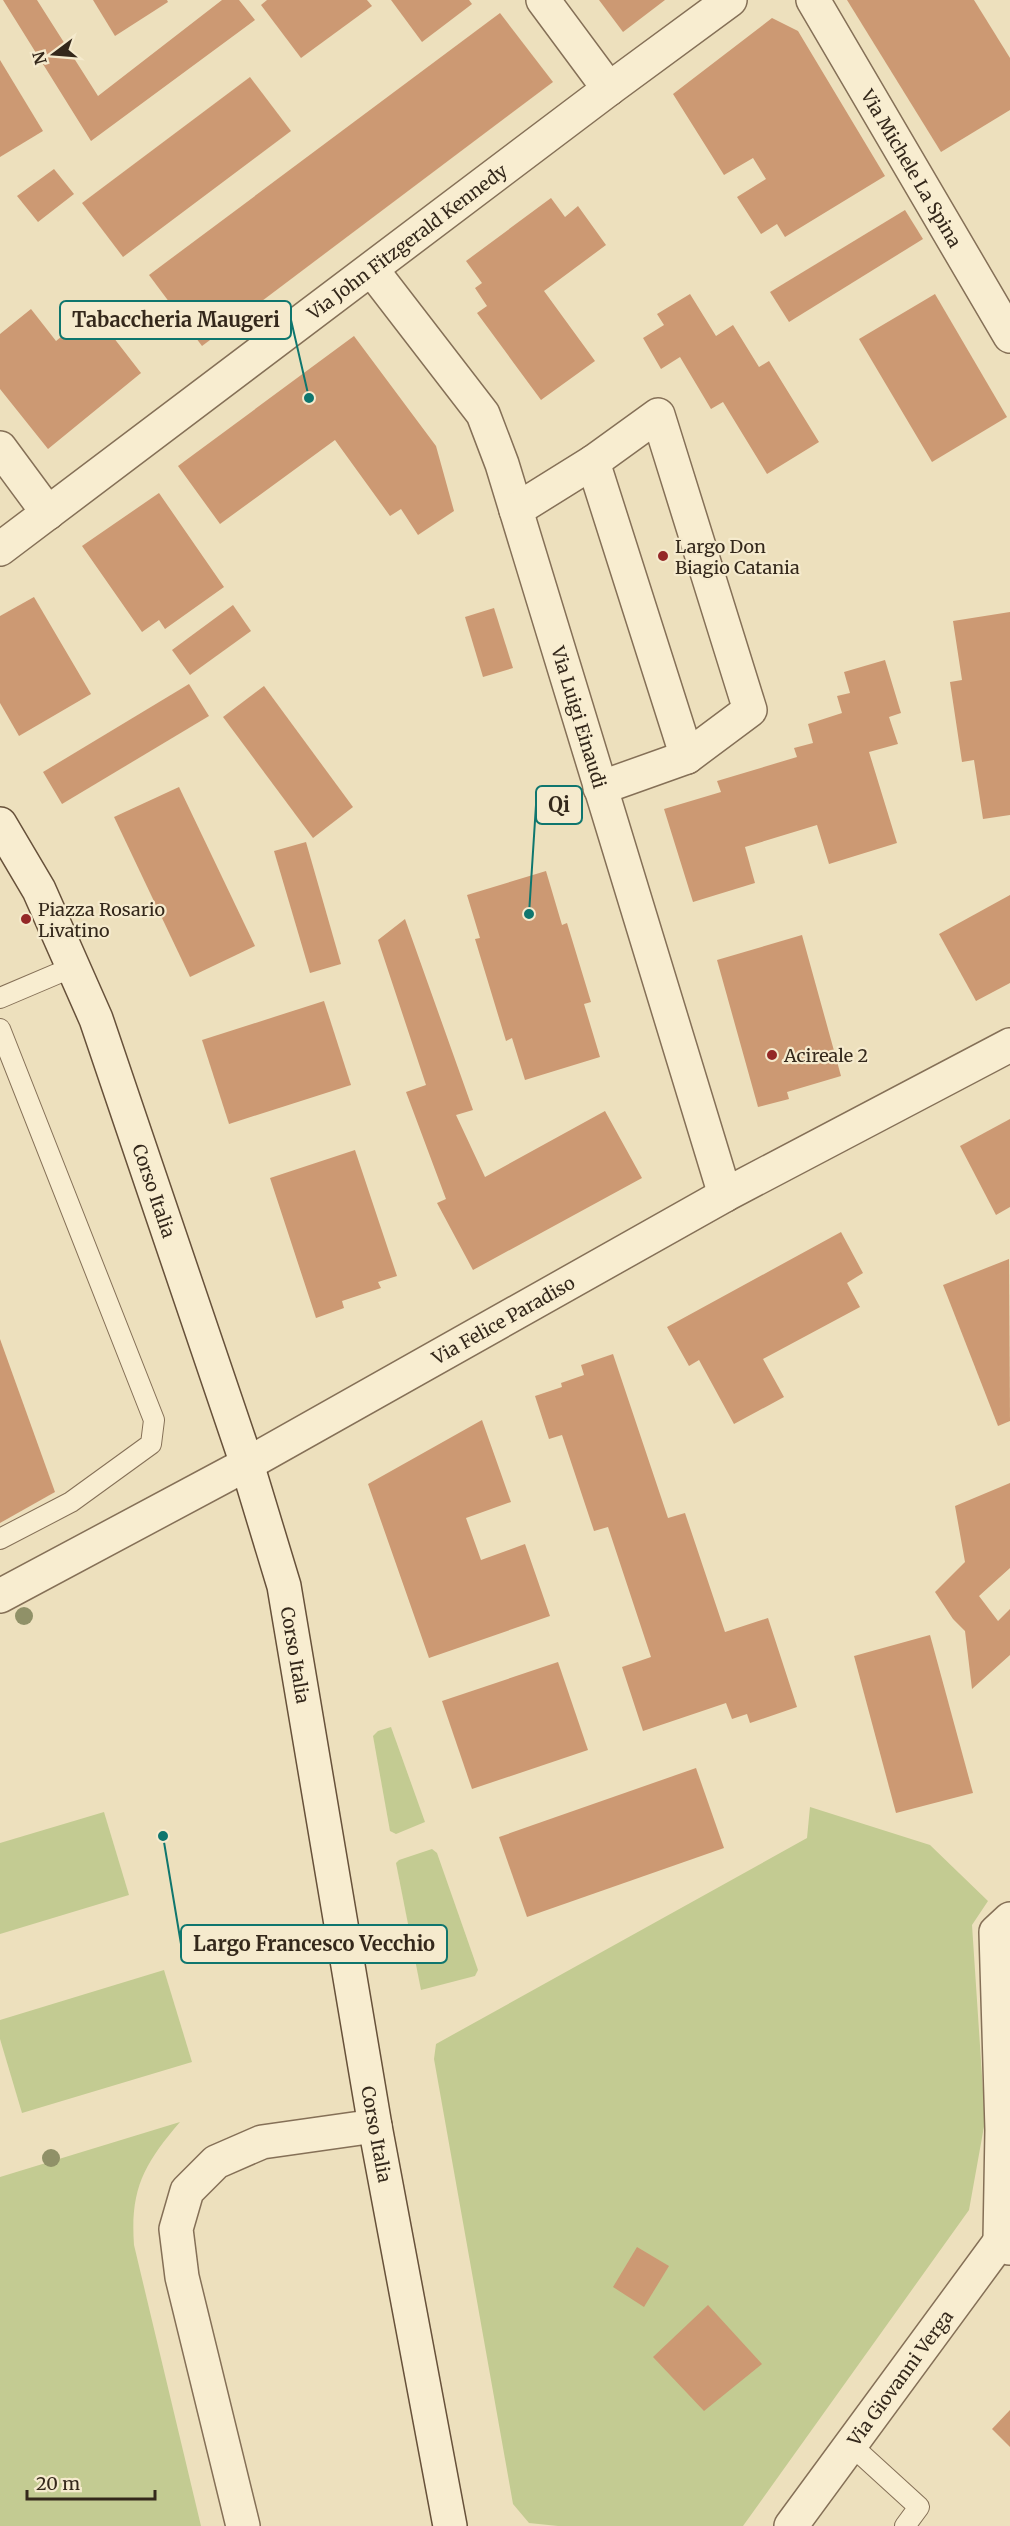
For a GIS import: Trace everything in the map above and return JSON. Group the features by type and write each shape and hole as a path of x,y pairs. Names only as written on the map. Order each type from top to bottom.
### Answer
{"street":[{"path":"543,0 609,89"},
{"name":"Via John Fitzgerald Kennedy","path":"0,549 730,0"},
{"name":"Via Michele La Spina","path":"813,0 1010,336"},
{"name":"Via Luigi Einaudi","path":"372,270 483,414 502,464 724,1195"},
{"path":"516,510 593,462 658,415 750,710 687,757 600,788"},
{"path":"0,448 48,513"},
{"path":"593,462 687,757"},
{"name":"Corso Italia","path":"0,824 39,890 96,1019 247,1464 284,1586 375,2126 450,2526"},
{"name":"Via Felice Paradiso","path":"0,1596 247,1464 724,1195 1010,1045"},
{"path":"1007,2239 996,1932 1010,1919"},
{"path":"243,2526 182,2277 176,2229 187,2192 216,2162 262,2142 375,2126"},
{"name":"Via Giovanni Verga","path":"791,2526 1007,2239"}],"lane":[{"path":"0,998 73,967"},
{"path":"0,1029 154,1419 151,1444 71,1502 0,1539"},
{"path":"851,2445 919,2507 905,2526"}],"green space":[{"path":"391,1727 425,1822 396,1834 390,1831 373,1736 378,1731"},
{"path":"810,1807 930,1845 988,1901 972,1925 985,2121 969,2210 743,2526 558,2526 529,2523 513,2504 434,2059 436,2044 807,1838"},
{"path":"104,1812 129,1895 0,1934 0,1843"},
{"path":"432,1849 437,1853 478,1970 475,1976 421,1990 396,1863"},
{"path":"164,1970 192,2062 22,2113 0,2039 0,2020"},
{"path":"180,2122 157,2151 142,2178 134,2208 134,2245 201,2526 0,2526 0,2177"}],"building":[{"path":"3,0 37,0 98,96 222,0 239,0 255,20 91,141"},
{"path":"93,0 167,0 168,2 115,36"},
{"path":"267,0 367,0 372,6 301,58 261,5"},
{"path":"391,0 469,0 472,4 422,42"},
{"path":"599,0 665,0 623,32"},
{"path":"847,0 974,0 1010,58 1010,110 941,152"},
{"path":"500,13 553,82 202,346 149,275"},
{"path":"772,18 798,31 885,176 785,237 777,224 761,234 737,197 766,179 753,158 724,175 673,94"},
{"path":"0,60 43,131 0,157"},
{"path":"250,77 291,131 123,257 82,203"},
{"path":"54,169 74,194 38,222 17,196"},
{"path":"551,198 565,217 578,206 606,245 544,291 595,361 541,400 477,313 487,306 475,288 482,283 466,261"},
{"path":"905,210 923,239 789,322 770,292"},
{"path":"690,294 716,336 733,325 759,367 769,361 819,442 767,474 723,402 711,409 680,357 661,369 643,338 664,325 657,314"},
{"path":"935,294 1007,417 932,462 859,339"},
{"path":"31,309 56,341 93,311 141,373 48,449 0,389 0,334"},
{"path":"354,336 436,446 454,511 418,535 401,509 390,516 335,440 220,524 178,466"},
{"path":"159,493 224,587 165,629 159,620 142,632 82,546"},
{"path":"34,597 91,694 19,736 0,703 0,616"},
{"path":"233,605 251,631 190,675 172,650"},
{"path":"494,608 513,668 483,677 465,617"},
{"path":"1010,612 1010,815 983,819 974,760 962,762 950,682 962,680 953,621"},
{"path":"885,660 901,713 889,717 898,744 869,752 897,843 829,864 817,825 745,847 755,883 693,902 664,809 721,792 717,781 797,757 794,748 813,743 808,724 842,713 837,696 850,693 844,672"},
{"path":"189,684 209,716 62,804 43,772"},
{"path":"264,686 353,807 313,838 223,717"},
{"path":"179,787 255,946 190,977 114,817"},
{"path":"306,842 341,964 310,973 274,851"},
{"path":"546,871 562,925 567,923 591,1002 584,1004 600,1057 525,1080 512,1038 506,1041 475,939 480,938 467,895"},
{"path":"1010,895 1010,983 976,1001 939,934"},
{"path":"405,919 473,1110 456,1115 485,1177 605,1111 642,1178 473,1270 437,1203 446,1199 406,1092 426,1085 378,940"},
{"path":"802,935 841,1076 787,1092 789,1099 758,1107 717,960"},
{"path":"324,1001 351,1085 229,1124 202,1040"},
{"path":"1010,1119 1010,1207 996,1215 960,1146"},
{"path":"355,1150 397,1276 378,1282 381,1288 342,1301 344,1308 316,1318 270,1178"},
{"path":"841,1232 863,1273 847,1283 860,1307 763,1359 784,1397 734,1424 699,1360 689,1366 667,1327"},
{"path":"1009,1259 1010,1421 998,1426 943,1285"},
{"path":"0,1339 55,1492 0,1523"},
{"path":"613,1354 668,1518 685,1513 725,1632 768,1618 797,1707 750,1723 747,1714 732,1719 726,1703 643,1731 622,1667 651,1657 608,1527 594,1531 562,1435 549,1439 535,1396 562,1387 561,1383 584,1375 581,1365"},
{"path":"482,1420 511,1502 466,1518 481,1560 525,1544 550,1616 429,1658 368,1484"},
{"path":"1010,1483 1010,1568 979,1596 998,1621 1010,1609 1010,1655 972,1689 965,1631 953,1619 935,1592 965,1562 955,1506"},
{"path":"930,1635 973,1793 896,1813 854,1656"},
{"path":"558,1662 588,1750 472,1789 442,1701"},
{"path":"696,1768 724,1848 527,1917 499,1837"},
{"path":"637,2247 669,2266 644,2307 613,2287"},
{"path":"708,2305 762,2364 704,2411 653,2357"},
{"path":"1010,2410 1010,2447 992,2429"}],"place":[{"name":"Tabaccheria Maugeri","path":"309,398"},
{"name":"Largo Don Biagio Catania","path":"663,556"},
{"name":"Qi","path":"529,914"},
{"name":"Piazza Rosario Livatino","path":"26,919"},
{"name":"Acireale 2","path":"772,1055"},
{"name":"Largo Francesco Vecchio","path":"163,1836"}]}
